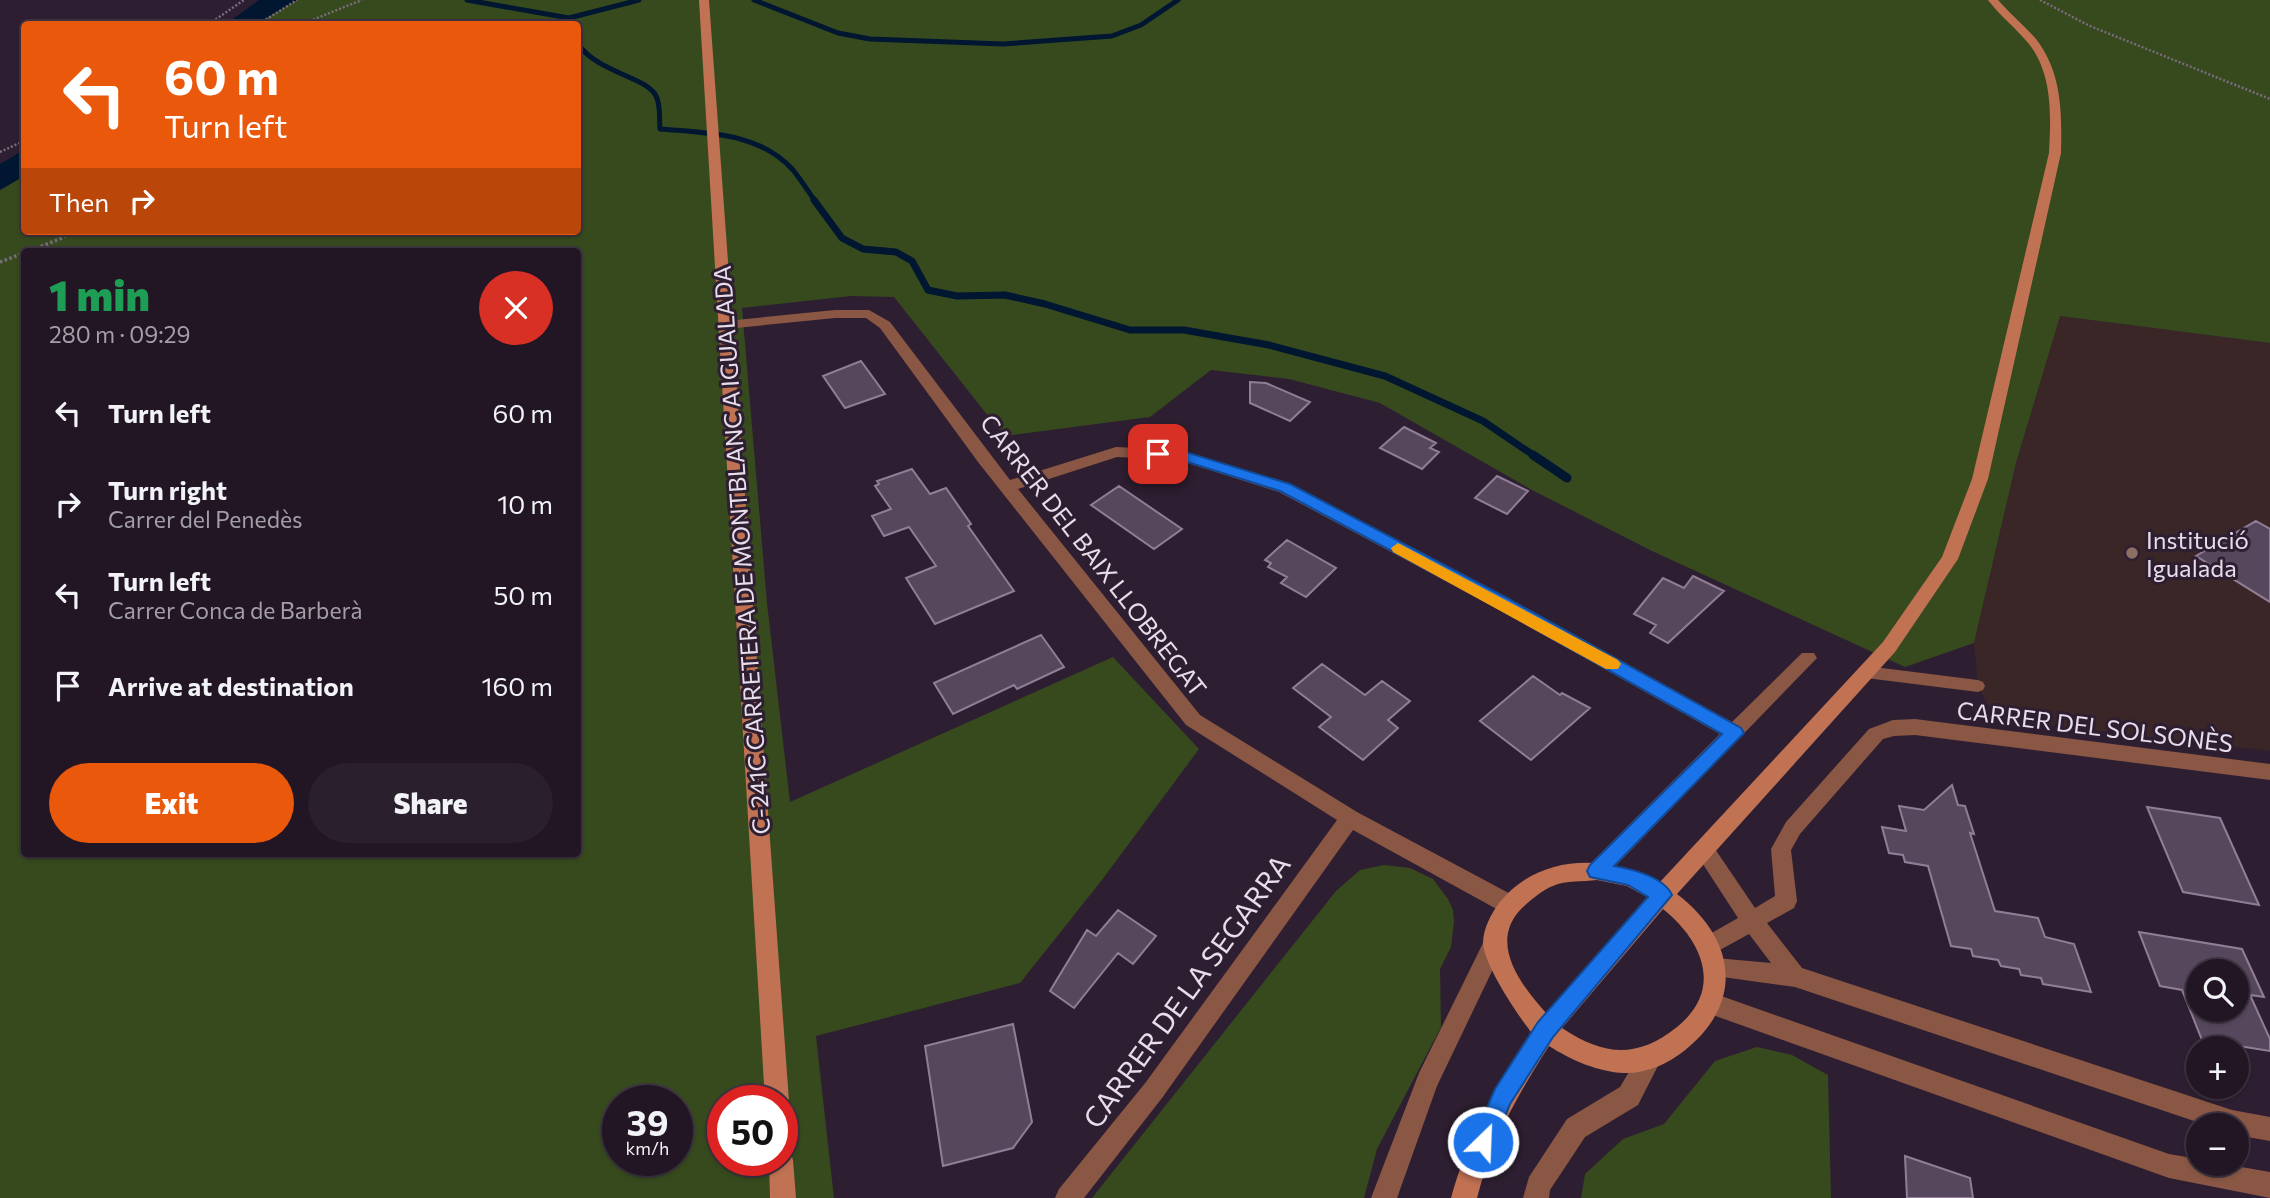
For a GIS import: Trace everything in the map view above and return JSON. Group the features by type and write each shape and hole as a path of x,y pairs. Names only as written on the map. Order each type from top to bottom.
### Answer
{"main road":[{"name":"C-241C CARRETERA DE MONTBLANC A IGUALADA","path":"704,0 775,1085"},
{"path":"1464,1198 1473,1164 1503,1096 1546,1030 1662,895 1889,646 1951,559 1980,479 2055,153 2056,111 2049,67 2037,47 1993,0"},
{"path":"1597,871 1631,877 1662,895 1695,925 1709,946 1716,968 1716,985 1699,1023 1650,1058 1622,1062 1590,1056 1546,1030 1509,981 1494,944 1499,923 1510,905 1546,878 1597,871"},
{"path":"781,1176 783,1198"}],"street":[{"name":"CARRER DEL BAIX LLOBREGAT","path":"726,325 835,314 869,314 885,325 1007,487 1193,720 1350,818 1510,905"},
{"path":"1007,487 1116,452 1179,455 1285,488 1502,603 1735,733"},
{"path":"1597,871 1808,658"},
{"name":"CARRER DEL SOLSONÈS","path":"1752,921 1786,901 1782,849 1793,828 1876,734 1893,728 1914,727 2270,772"},
{"name":"CARRER DE LA SEGARRA","path":"1068,1198 1154,1090 1350,818"},
{"path":"1704,849 1752,921 1795,976"},
{"path":"1709,946 1752,921"},
{"path":"1384,1198 1427,1081 1494,944"},
{"path":"1716,968 1795,976 2232,1122 2270,1129"},
{"path":"1710,1003 2169,1166 2270,1185"},
{"path":"1536,1198 1538,1185 1576,1128 1629,1096 1650,1058"}],"lane":[{"path":"1866,672 1978,686"}],"path":[{"path":"213,21 244,0"},
{"path":"264,21 297,0"},
{"path":"310,21 362,0"},
{"path":"2040,0 2090,26 2270,99"},
{"path":"0,152 21,142"},
{"path":"36,248 63,235"},
{"path":"0,262 21,255"}],"shaded area":[{"name":"Institució Igualada","path":"2059,316 2270,343 2270,751 1995,719 1978,686 1974,643 2016,463"}],"green space":[{"path":"297,0 2270,0 2270,343 2060,316 2016,463 1974,643 1905,667 1652,551 1532,490 1380,403 1289,379 1211,370 1150,417 1004,436 894,297 851,296 742,308 767,603 790,802 1113,657 1199,749 1102,880 1020,983 816,1036 834,1198 0,1198 0,190 21,178 21,235 581,235 581,21 261,21"},
{"path":"1384,865 1410,868 1433,879 1448,899 1454,922 1451,947 1440,969 1441,1027 1377,1149 1364,1198 1092,1198 1336,891 1360,870"},
{"path":"1757,1047 1792,1055 1828,1075 1831,1198 1581,1198 1585,1174 1623,1139 1664,1124 1715,1061"}],"water":[{"path":"259,0 297,0 261,21 230,21"},
{"path":"21,152 21,178 0,190 0,164"}],"building":[{"path":"861,361 885,394 845,408 823,376"},
{"path":"1250,382 1266,383 1310,402 1290,421 1250,403"},
{"path":"1404,427 1436,443 1430,448 1439,452 1422,469 1380,448"},
{"path":"912,469 930,494 946,488 971,524 968,526 1014,591 935,624 906,578 936,566 909,527 884,536 872,516 891,509 875,486 879,484 877,481"},
{"path":"1497,476 1528,491 1507,514 1475,498"},
{"path":"1119,486 1182,529 1154,549 1091,505"},
{"path":"2256,521 2270,529 2270,602 2196,556"},
{"path":"1287,540 1336,568 1306,597 1281,583 1287,577 1268,567 1271,563 1265,560"},
{"path":"1693,576 1724,591 1668,643 1650,633 1656,625 1634,614 1663,578 1684,588"},
{"path":"1041,635 1064,667 1017,689 1014,685 953,714 934,683"},
{"path":"1322,664 1365,695 1382,681 1410,701 1388,720 1398,728 1363,760 1319,727 1331,717 1293,688"},
{"path":"1533,676 1560,695 1562,693 1590,708 1531,760 1480,721"},
{"path":"1952,785 1958,805 1965,806 1974,834 1970,833 1995,911 2038,918 2045,937 2074,944 2091,992 2043,984 2041,978 2021,975 2019,969 2001,966 1998,960 1973,956 1971,949 1951,946 1928,866 1905,862 1903,855 1889,853 1882,827 1906,831 1899,806 1924,810"},
{"path":"2147,807 2220,818 2259,905 2183,892"},
{"path":"1118,910 1156,936 1133,964 1118,953 1074,1008 1050,991 1087,930 1096,936"},
{"path":"2139,932 2242,949 2247,959 2186,959 2186,1000 2182,990 2160,986"},
{"path":"2249,964 2264,997 2250,995 2270,1039 2270,1051 2249,1048 2249,1036 2200,1036 2195,1022 2249,1022"},
{"path":"1013,1024 1032,1122 1013,1148 943,1166 925,1046"},
{"path":"1905,1156 1970,1178 1973,1198 1907,1198"}],"waterway":[{"path":"467,0 569,18 639,0"},
{"path":"754,0 838,33 870,39 1003,44 1112,36 1141,25 1178,0"},
{"path":"581,47 597,62 651,90 659,104 660,129 731,137 765,148 780,157 793,170 815,201"},
{"path":"814,200 842,238 863,249 896,252 912,261 928,290 957,296 1005,295 1045,304 1130,330 1184,330 1269,345 1385,376 1483,421 1536,457"},
{"path":"1533,455 1567,478"}],"slow traffic":[{"path":"1398,548 1612,664"}],"place":[{"name":"Institució Igualada","path":"2132,553"}],"route":[{"path":"1158,454 1179,455 1285,488 1502,603 1735,733 1597,871 1631,877 1662,895 1546,1030 1503,1096 1483,1142"}]}
